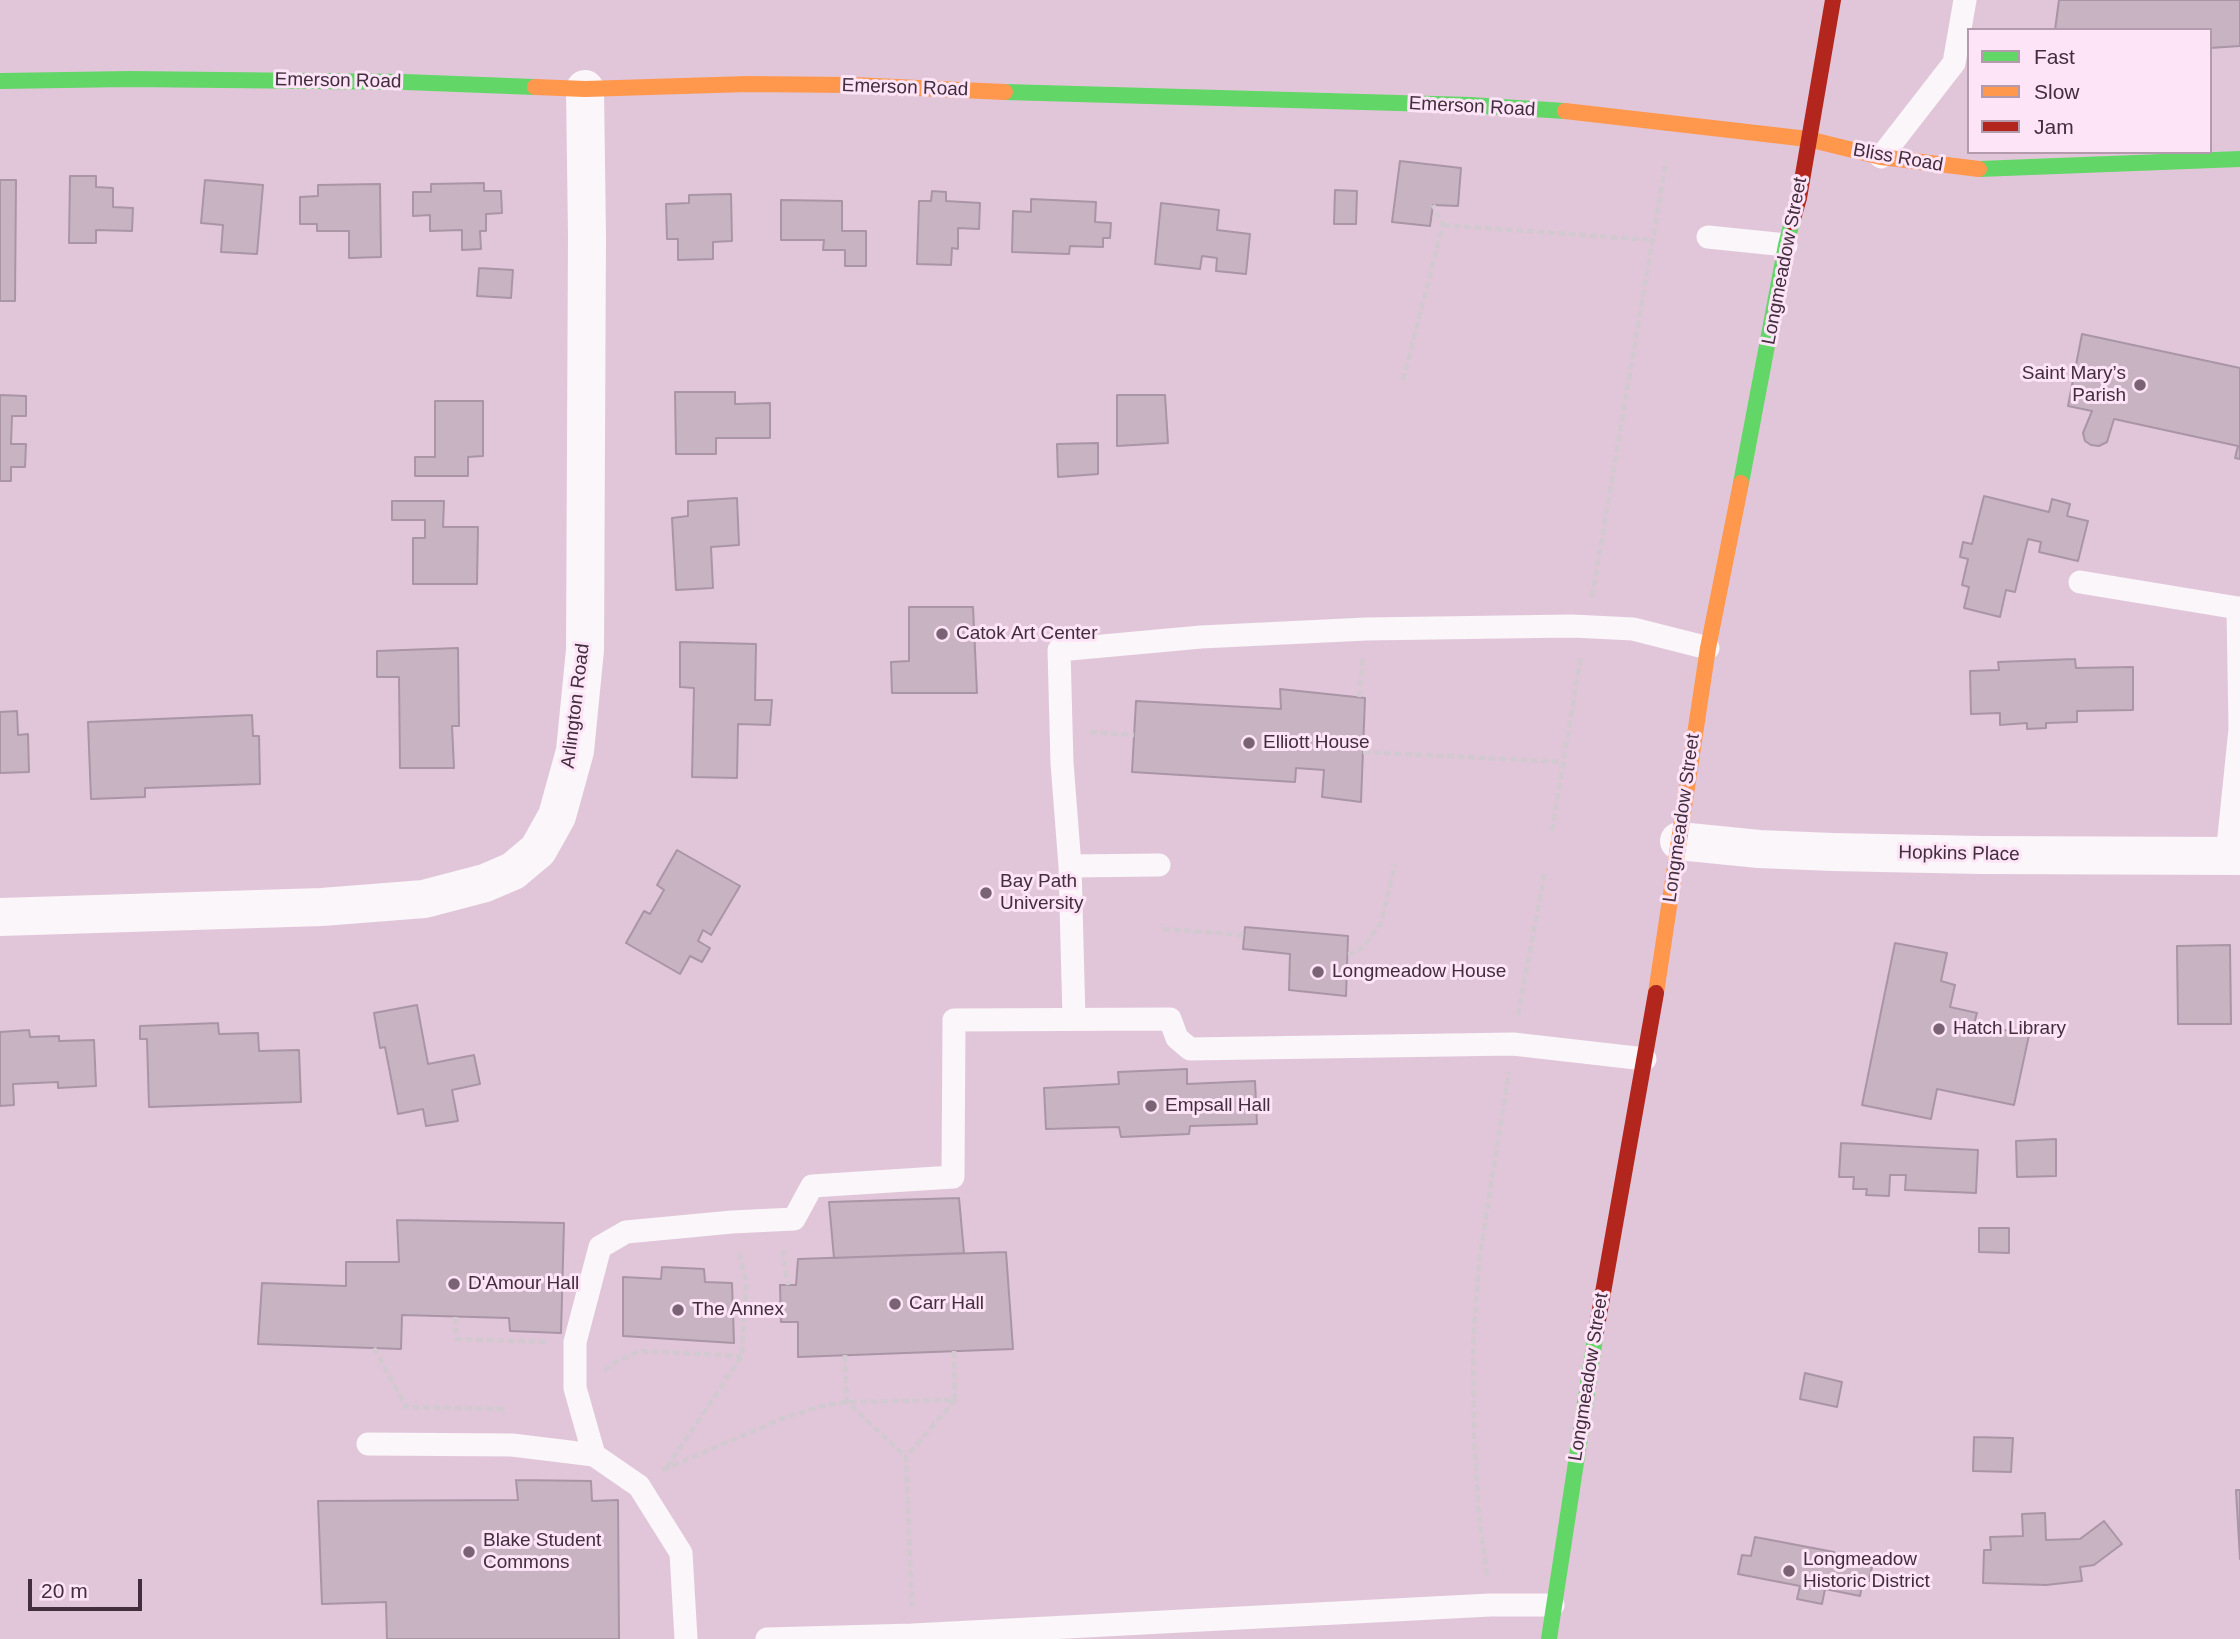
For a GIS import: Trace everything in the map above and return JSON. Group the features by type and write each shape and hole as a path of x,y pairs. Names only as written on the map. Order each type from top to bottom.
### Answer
{"main road":[{"name":"Longmeadow Street","path":"1549,1639 1597,1326 1645,1059 1708,648 1756,412 1786,245 1799,198 1833,0"},
{"name":"Emerson Road","path":"0,80 405,82 585,89 748,84 826,85 1062,95 1470,105 1564,111 1808,139"},
{"name":"Bliss Road","path":"1808,139 1881,157 1945,167 1992,170 2240,159"}],"street":[{"name":"Arlington Road","path":"0,917 322,907 424,899 485,883 513,872 538,850 557,816 575,751 585,650 585,89"},
{"name":"Hopkins Place","path":"1679,841 1759,849 1833,852 2233,856"}],"lane":[{"path":"1881,157 1954,63 1965,0"},
{"path":"1708,237 1786,245"},
{"path":"2080,582 2239,608 2240,729 2233,856"},
{"path":"1074,1019 1070,866 1059,650 1201,638 1366,629 1572,626 1633,629 1708,648"},
{"path":"1070,866 1158,864"},
{"path":"594,1455 575,1388 575,1342 600,1247 626,1232 794,1219 812,1186 953,1177 954,1020 1170,1018 1177,1038 1190,1049 1513,1044 1645,1059"},
{"path":"368,1444 512,1445 594,1455 639,1486 681,1553 686,1639"},
{"path":"767,1639 913,1637 1490,1605 1553,1605"}],"path":[{"path":"1591,602 1668,150"},
{"path":"1403,380 1443,225 1433,205"},
{"path":"1443,225 1652,240"},
{"path":"1552,831 1582,651"},
{"path":"1061,730 1134,735"},
{"path":"1363,752 1562,762"},
{"path":"1348,954 1356,953 1365,945 1381,923 1395,864"},
{"path":"1516,1027 1545,871"},
{"path":"1163,929 1244,935"},
{"path":"1489,1586 1479,1517 1474,1436 1474,1343 1480,1254 1510,1061"},
{"path":"667,1467 742,1356 746,1282 733,1222"},
{"path":"456,1317 456,1339 575,1342"},
{"path":"374,1348 406,1407 503,1409 512,1445"},
{"path":"575,1388 640,1351 742,1356"},
{"path":"913,1637 906,1457 955,1400 954,1351"},
{"path":"845,1355 847,1402 906,1457"},
{"path":"639,1486 667,1467 803,1411 847,1402 955,1400"}],"building":[{"path":"2059,0 2240,0 2240,46 2212,48 2212,28 2055,28"},
{"path":"1400,161 1461,168 1458,206 1433,205 1430,226 1392,222"},
{"path":"70,176 96,176 96,187 113,188 113,207 133,208 132,231 96,230 96,243 69,243"},
{"path":"0,180 16,180 15,301 0,301"},
{"path":"205,180 263,185 257,254 221,252 223,225 201,223"},
{"path":"484,183 484,191 501,191 502,213 486,214 486,231 480,231 481,249 462,250 462,230 430,231 430,215 413,216 413,192 431,192 431,184"},
{"path":"380,184 381,257 349,258 349,231 317,231 317,224 300,224 300,197 318,196 318,185"},
{"path":"1335,190 1357,191 1356,224 1334,224"},
{"path":"932,191 946,192 946,201 980,203 979,229 958,228 958,249 952,248 951,265 917,264 919,201 931,201"},
{"path":"731,194 732,241 713,242 713,259 678,260 678,239 667,239 666,204 689,203 689,195"},
{"path":"1031,199 1096,202 1095,222 1111,223 1110,238 1103,238 1103,247 1070,246 1069,254 1012,252 1013,211 1031,212"},
{"path":"781,200 842,201 842,231 866,231 866,266 845,266 845,250 823,250 824,240 781,240"},
{"path":"1161,203 1219,210 1217,230 1250,234 1246,274 1216,271 1217,258 1202,256 1200,269 1155,264"},
{"path":"479,268 513,270 511,298 477,296"},
{"path":"2082,334 2240,368 2240,459 2235,458 2238,446 2114,419 2107,442 2099,446 2085,441 2083,433 2092,411 2068,406"},
{"path":"675,392 735,392 735,404 770,403 770,438 716,438 716,454 676,454"},
{"path":"0,395 26,396 26,416 12,416 11,444 26,444 25,467 11,467 11,481 0,481"},
{"path":"1117,395 1165,395 1168,443 1117,446"},
{"path":"435,401 483,401 483,456 468,457 468,476 415,476 415,457 435,457"},
{"path":"1098,443 1098,474 1058,477 1057,444"},
{"path":"1984,496 2049,512 2052,499 2070,504 2067,516 2088,521 2078,561 2039,552 2041,542 2028,539 2015,592 2006,590 2000,617 1964,608 1969,587 1962,585 1968,559 1960,557 1963,542 1972,544"},
{"path":"737,498 739,545 711,547 713,588 676,590 672,518 688,516 688,501"},
{"path":"392,501 444,501 443,527 478,527 477,584 413,584 413,538 425,538 425,520 392,520"},
{"name":"Catok Art Center","path":"909,607 973,607 977,693 892,693 891,662 909,661"},
{"path":"680,642 756,644 755,700 772,700 770,725 738,724 737,778 692,777 694,688 680,687"},
{"path":"458,648 459,726 452,726 454,768 400,768 399,677 377,677 377,651"},
{"path":"2075,659 2076,668 2133,667 2133,710 2077,711 2077,722 2046,723 2046,728 2027,729 2027,723 2000,725 2000,713 1971,714 1970,671 1999,670 1998,662"},
{"name":"Elliott House","path":"1280,689 1365,698 1361,802 1322,797 1324,770 1296,768 1295,782 1132,772 1136,701 1281,709"},
{"path":"17,711 18,735 28,734 29,772 0,773 0,712"},
{"path":"252,715 253,736 259,736 260,784 145,788 145,797 91,799 88,722"},
{"path":"677,850 740,886 711,935 703,930 698,941 710,948 702,962 690,956 680,974 626,943 644,911 650,914 664,890 657,885"},
{"name":"Longmeadow House","path":"1245,927 1348,936 1346,996 1289,990 1290,954 1243,949"},
{"name":"Hatch Library","path":"1895,943 1947,953 1941,981 1955,985 1950,1007 1977,1013 1974,1024 2029,1035 2014,1105 1937,1089 1931,1119 1862,1105"},
{"path":"2230,945 2231,1024 2178,1024 2177,946"},
{"path":"417,1005 428,1064 474,1055 480,1084 452,1090 458,1121 426,1126 423,1109 398,1114 385,1047 380,1048 374,1013"},
{"path":"218,1023 219,1034 258,1033 259,1051 299,1050 301,1102 149,1107 147,1039 140,1039 140,1026"},
{"path":"29,1030 30,1037 59,1036 59,1041 94,1040 96,1086 58,1088 58,1082 13,1084 14,1105 0,1106 0,1032"},
{"name":"Empsall Hall","path":"1187,1069 1187,1084 1255,1081 1257,1124 1190,1126 1189,1134 1121,1137 1119,1127 1046,1129 1044,1088 1119,1084 1118,1072"},
{"path":"2056,1139 2056,1176 2017,1177 2016,1141"},
{"path":"1841,1143 1978,1150 1976,1193 1905,1190 1906,1175 1890,1175 1889,1196 1866,1195 1867,1189 1853,1189 1854,1177 1839,1177"},
{"path":"959,1198 964,1253 834,1258 829,1202"},
{"name":"D'Amour Hall","path":"397,1220 564,1223 561,1333 510,1331 509,1318 402,1315 401,1349 258,1344 262,1283 346,1286 346,1262 399,1262"},
{"path":"1979,1228 2009,1228 2009,1253 1979,1252"},
{"name":"Carr Hall","path":"1006,1252 1013,1349 798,1357 798,1322 781,1322 780,1285 796,1285 798,1259"},
{"name":"The Annex","path":"662,1267 704,1269 705,1282 732,1283 734,1343 623,1336 623,1277 661,1279"},
{"path":"1805,1373 1842,1382 1837,1407 1800,1399"},
{"path":"1974,1437 2013,1438 2011,1472 1973,1471"},
{"name":"Blake Student Commons","path":"516,1480 591,1481 592,1501 618,1500 619,1639 387,1639 386,1602 322,1604 318,1501 518,1500"},
{"path":"2236,1490 2240,1490 2240,1559"},
{"path":"2045,1513 2046,1540 2080,1539 2104,1521 2122,1544 2094,1565 2080,1567 2082,1581 2046,1585 1983,1583 1984,1550 1991,1550 1990,1537 2023,1536 2022,1514"},
{"path":"1755,1537 1834,1552 1832,1560 1872,1567 1869,1581 1863,1580 1860,1596 1825,1589 1822,1604 1797,1599 1800,1586 1738,1574 1742,1555 1751,1556"}],"traffic: fast":[{"path":"0,81 130,79 405,82 535,87"},
{"path":"1005,92 1470,105 1565,111"},
{"path":"1979,169 2240,159"},
{"path":"1741,483 1792,222"},
{"path":"1549,1639 1596,1332"}],"traffic: slow":[{"path":"535,87 585,89 748,84 853,85 1005,92"},
{"path":"1565,111 1808,139 1881,157 1979,169"},
{"path":"1656,993 1708,648 1741,483"}],"traffic: jam":[{"path":"1792,222 1799,198 1833,0"},
{"path":"1596,1332 1656,993"}],"place":[{"name":"Saint Mary’s Parish","path":"2140,385"},
{"name":"Catok Art Center","path":"942,634"},
{"name":"Elliott House","path":"1249,743"},
{"name":"Bay Path University","path":"986,893"},
{"name":"Longmeadow House","path":"1318,972"},
{"name":"Hatch Library","path":"1939,1029"},
{"name":"Empsall Hall","path":"1151,1106"},
{"name":"D'Amour Hall","path":"454,1284"},
{"name":"Carr Hall","path":"895,1304"},
{"name":"The Annex","path":"678,1310"},
{"name":"Blake Student Commons","path":"469,1552"},
{"name":"Longmeadow Historic District","path":"1789,1571"}]}
